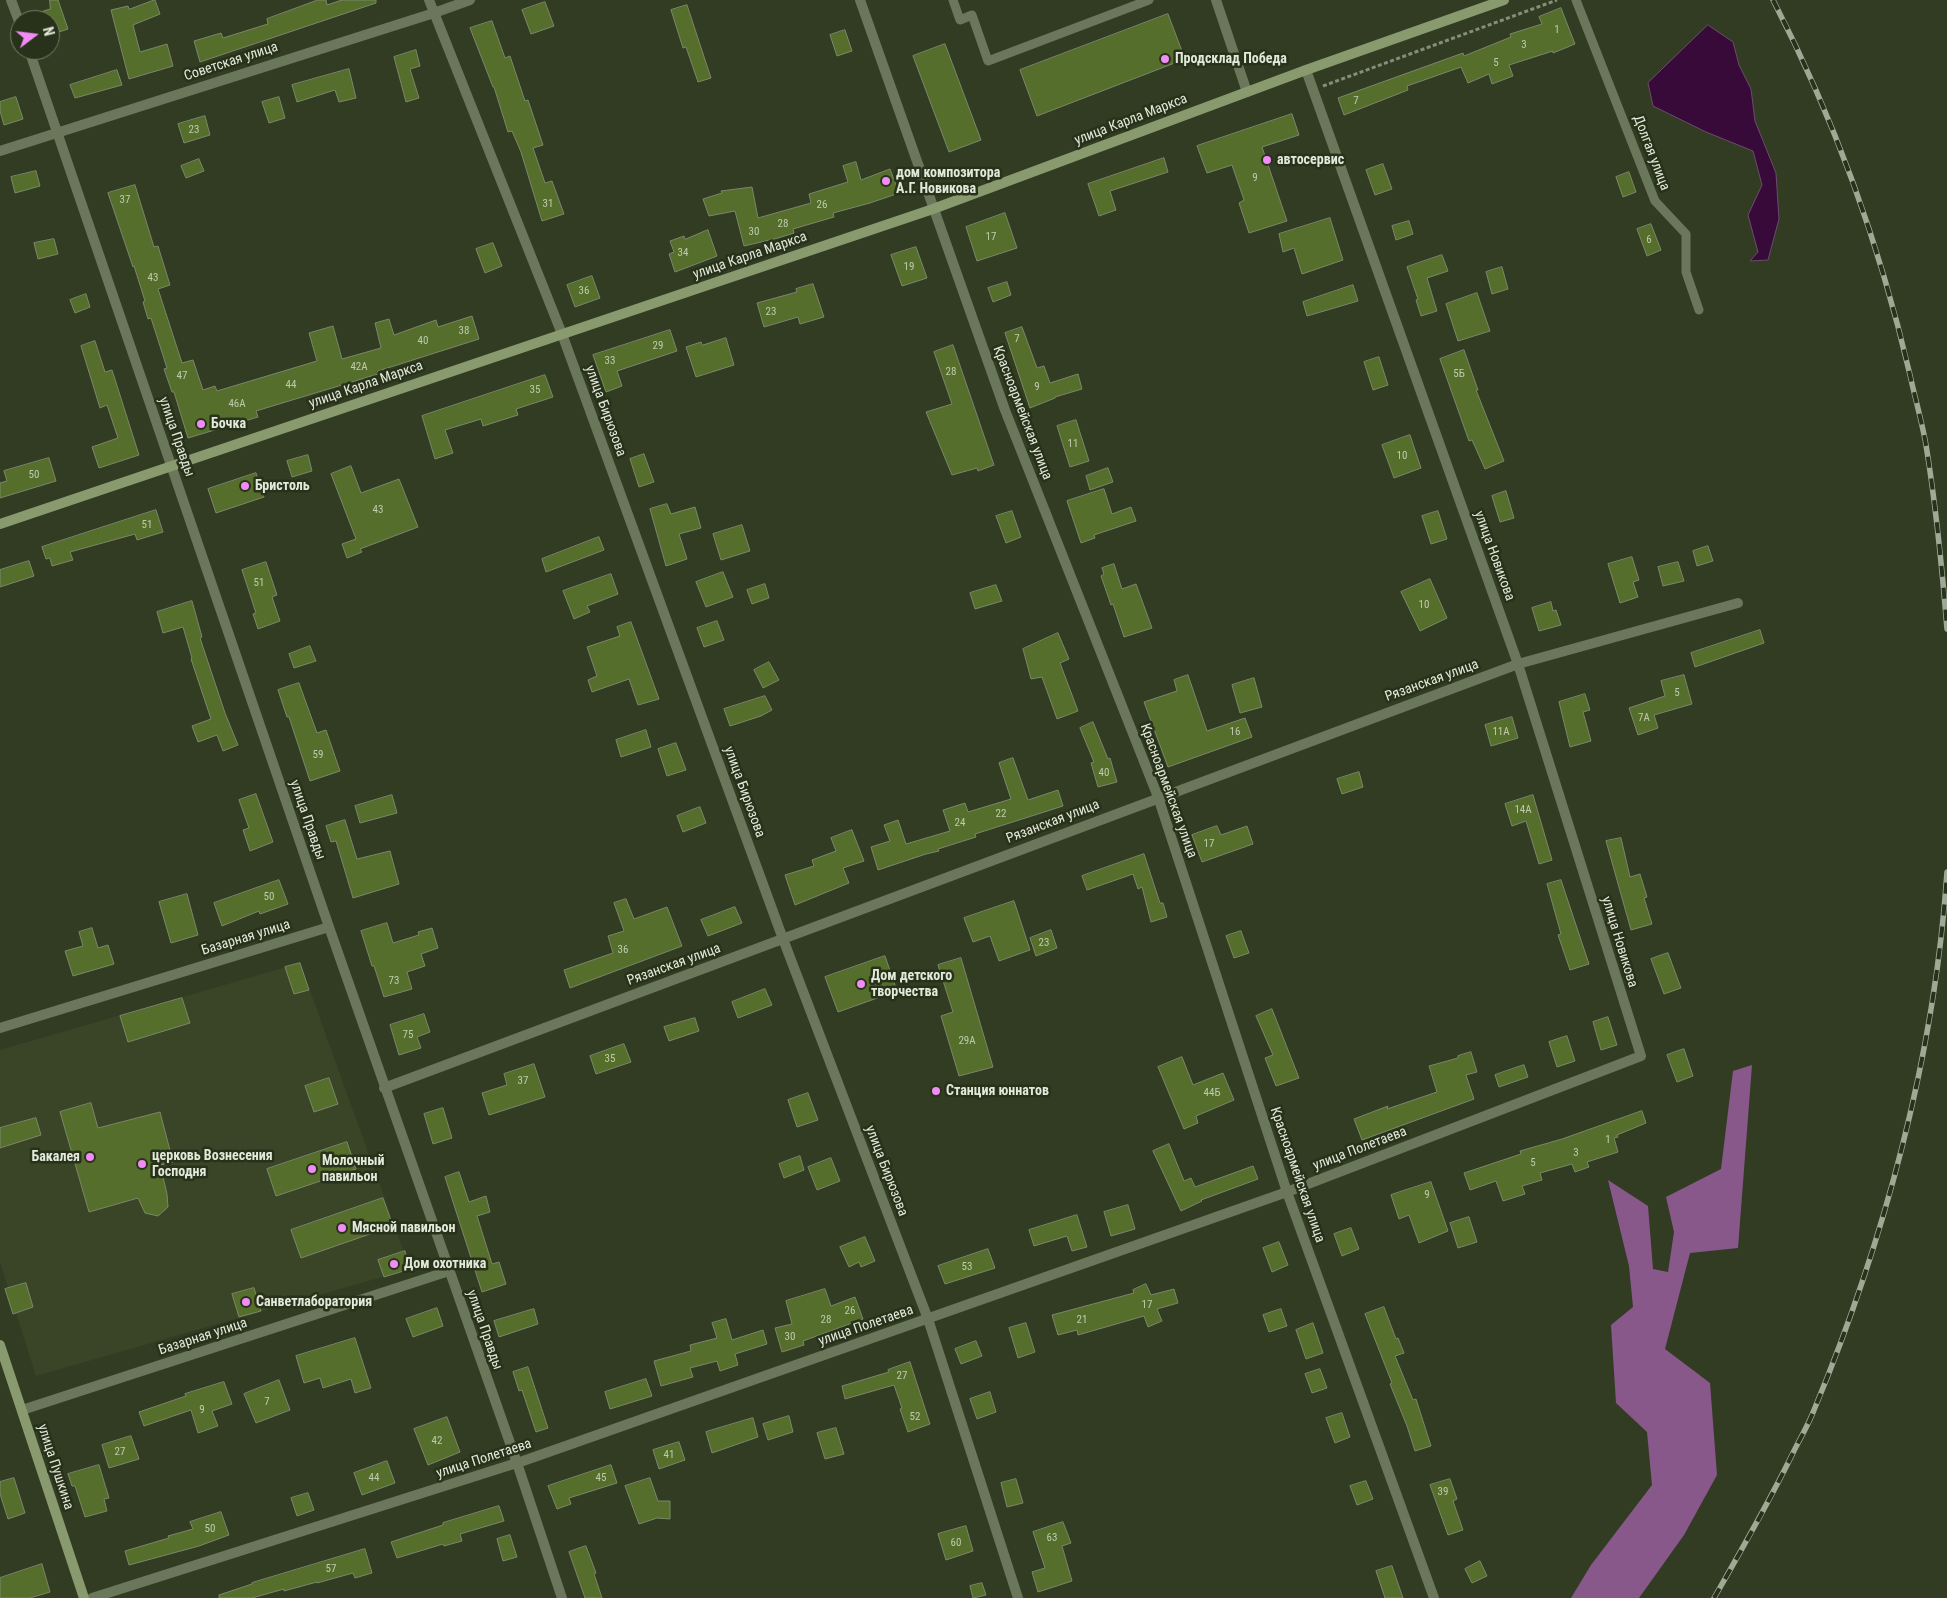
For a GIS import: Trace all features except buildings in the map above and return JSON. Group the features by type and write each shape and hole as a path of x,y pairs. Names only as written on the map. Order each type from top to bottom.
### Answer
{"main road":[{"name":"улица Карла Маркса","path":"0,524 933,209 1306,70 1504,0"},
{"name":"улица Пушкина","path":"0,1345 84,1598"}],"street":[{"name":"улица Бирюзова","path":"429,0 562,334 783,939 928,1318 1018,1598"},
{"name":"Советская улица","path":"0,151 470,0"},
{"name":"Красноармейская улица","path":"860,0 1005,410 1158,797 1287,1192 1434,1598"},
{"path":"1216,0 1247,92"},
{"name":"улица Правды","path":"32,60 384,1088 517,1463 562,1598"},
{"name":"улица Новикова","path":"1306,70 1518,664 1641,1056"},
{"name":"Рязанская улица","path":"384,1088 1158,797 1518,664 1738,603"},
{"name":"Базарная улица","path":"0,1028 329,927"},
{"name":"улица Полетаева","path":"92,1598 517,1463 1287,1192 1641,1056"},
{"name":"Базарная улица","path":"22,1410 449,1271"}],"lane":[{"path":"953,0 960,20 972,15 988,61 1149,0"},
{"name":"Долгая улица","path":"1576,0 1655,201 1686,234 1686,272 1699,310"}],"path":[{"path":"1313,90 1557,0"}],"shaded area":[{"path":"1708,25 1733,42 1739,65 1751,89 1755,121 1776,173 1779,219 1768,260 1750,261 1758,252 1748,215 1762,185 1753,151 1706,132 1653,106 1648,83"},
{"path":"300,963 410,1269 36,1376 0,1262 0,1050"},
{"path":"1752,1065 1738,1248 1690,1253 1665,1349 1710,1383 1717,1475 1684,1535 1639,1598 1571,1598 1591,1565 1652,1485 1647,1432 1616,1403 1611,1325 1633,1307 1629,1266 1608,1180 1648,1206 1653,1269 1668,1272 1674,1232 1666,1197 1721,1169 1733,1071"}],"railway":[{"path":"1773,0 1816,90 1835,136 1870,231 1885,279 1926,445 1933,491 1947,629"},
{"path":"1714,1598 1764,1509 1809,1422 1863,1281 1884,1214 1918,1078 1941,940 1947,872"}],"place":[{"name":"Продсклад Победа","path":"1165,59"},
{"name":"автосервис","path":"1267,160"},
{"name":"дом композитора А.Г. Новикова","path":"886,181"},
{"name":"Бочка","path":"201,424"},
{"name":"Бристоль","path":"245,486"},
{"name":"Дом детского творчества","path":"861,984"},
{"name":"Станция юннатов","path":"936,1091"},
{"name":"Бакалея","path":"90,1157"},
{"name":"церковь Вознесения Господня","path":"142,1164"},
{"name":"Молочный павильон","path":"312,1169"},
{"name":"Мясной павильон","path":"342,1228"},
{"name":"Дом охотника","path":"394,1264"},
{"name":"Санветлаборатория","path":"246,1302"}]}
